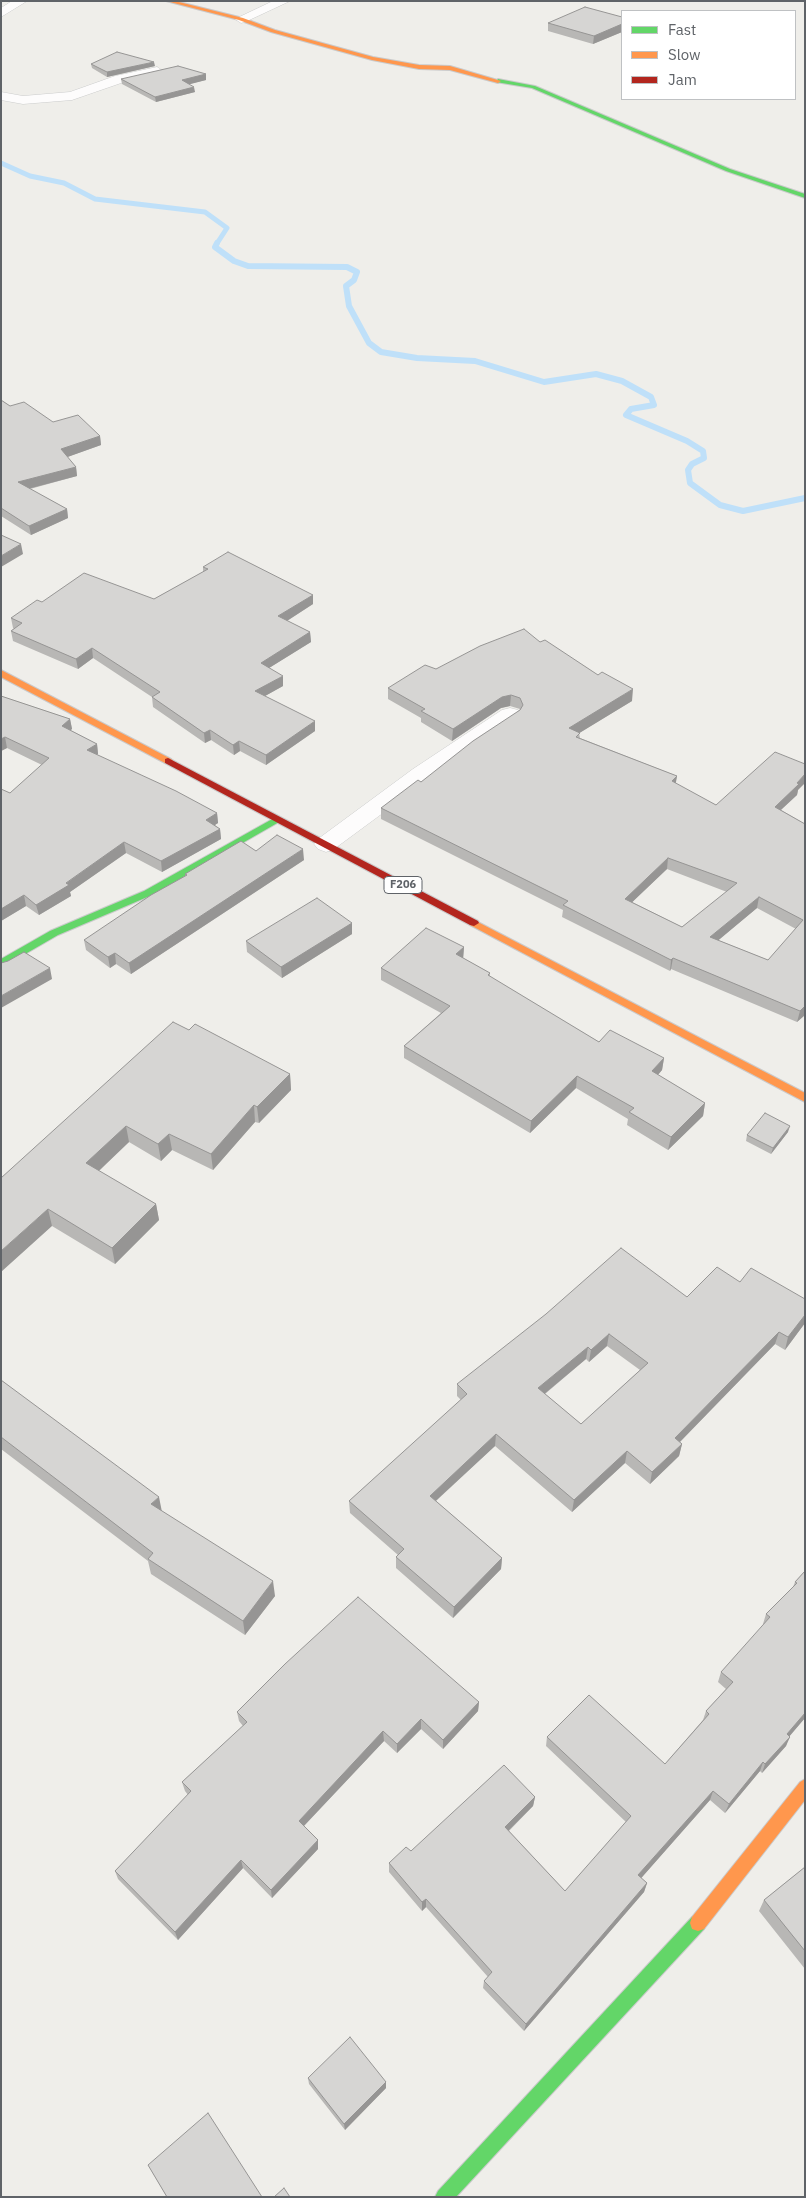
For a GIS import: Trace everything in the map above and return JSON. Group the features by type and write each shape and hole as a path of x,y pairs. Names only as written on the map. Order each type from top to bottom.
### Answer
{"street":[{"path":"1,13 21,1"},
{"path":"168,1 241,19 273,31 372,58 419,68 450,68 491,80 533,87 728,170 805,196"},
{"path":"241,19 284,1"},
{"path":"1,96 22,100 72,96 120,79 173,68"},
{"name":"F206","path":"1,673 805,1098"},
{"path":"326,844 421,774 510,714"},
{"path":"1,964 54,933 148,893 276,820"},
{"path":"444,2197 693,1929 805,1787"}],"building":[{"path":"585,7 621,17 621,24 594,36 548,23"},
{"path":"117,52 154,62 107,72 91,64"},
{"path":"178,66 206,74 182,80 194,87 155,97 121,79"},
{"path":"1,400 10,406 24,402 53,422 78,415 100,436 61,449 76,467 18,482 67,509 29,526 1,508"},
{"path":"1,535 21,544 1,556"},
{"path":"228,552 313,595 278,616 310,632 261,663 283,676 255,691 315,721 266,755 239,741 233,745 210,730 204,733 152,697 160,692 92,648 76,659 11,631 22,623 11,618 37,600 42,602 84,573 154,599 208,569 203,567"},
{"path":"524,629 540,642 545,640 598,675 602,672 633,689 569,728 580,733 576,737 677,776 672,781 716,805 775,752 805,764 805,774 797,783 799,784 775,807 805,824 805,1006 800,1011 673,958 671,960 563,905 568,901 381,808 418,780 421,782 473,741 520,710 523,705 520,698 511,695 502,697 453,729 421,711 425,709 388,688 425,665 436,669 480,646","holes":["668,858 737,883 682,927 625,899","759,897 803,920 768,960 710,937"]},
{"path":"1,696 70,719 62,726 97,744 87,750 176,791 217,813 206,820 220,829 161,861 124,842 66,883 69,885 36,905 24,895 1,909 1,789 10,793 49,758 5,737 1,739"},
{"path":"277,835 303,849 129,963 115,953 108,957 84,940 151,895 241,841 256,851"},
{"path":"317,898 352,923 281,967 246,941"},
{"path":"426,928 464,947 456,954 490,973 488,975 599,1042 610,1030 664,1058 652,1071 705,1103 671,1137 629,1112 634,1108 577,1076 531,1121 404,1046 450,1006 381,968"},
{"path":"24,952 50,968 1,996 1,963"},
{"path":"173,1022 189,1030 195,1024 290,1074 257,1107 254,1105 211,1154 169,1134 158,1144 126,1126 86,1163 156,1204 112,1248 48,1209 1,1251 1,1178"},
{"path":"765,1113 790,1126 773,1148 747,1135"},
{"path":"621,1248 687,1297 717,1267 740,1282 751,1268 805,1299 805,1315 788,1337 779,1332 675,1438 682,1444 652,1472 627,1451 574,1500 496,1434 430,1496 502,1558 454,1607 396,1557 404,1549 349,1501 467,1394 457,1384 546,1314","holes":["609,1334 648,1363 581,1424 538,1388 588,1347 591,1350"]},
{"path":"1,1380 159,1497 151,1504 273,1581 243,1621 148,1559 153,1553 1,1437"},
{"path":"805,1571 805,1713 787,1734 790,1737 765,1764 763,1762 729,1804 713,1791 638,1875 647,1883 526,2024 484,1981 492,1972 426,1899 422,1902 389,1863 406,1847 411,1851 504,1765 535,1797 505,1827 565,1891 631,1816 547,1737 589,1695 665,1764 709,1714 706,1711 733,1682 721,1672 770,1617 766,1614 797,1583 795,1582"},
{"path":"358,1597 479,1702 443,1740 421,1719 397,1744 383,1731 299,1821 318,1840 271,1890 241,1860 175,1932 115,1871 191,1791 182,1782 247,1722 237,1712 285,1664"},
{"path":"805,1867 805,1951 764,1900"},
{"path":"350,2037 386,2082 344,2124 308,2078"},
{"path":"208,2113 262,2197 167,2197 148,2165"},
{"path":"284,2188 290,2197 274,2197"}],"waterway":[{"path":"1,163 30,176 64,183 95,199 205,212 227,228 216,245"},
{"path":"216,245 215,247 234,261 248,266 347,267 357,272 354,280 346,286 349,306 369,343 381,352 417,358 475,361 544,382 596,374 622,381 651,397 654,405 631,409 626,415 687,441 703,451 704,458 692,464 688,470 690,483 720,505 743,511 805,498"}],"traffic: fast":[{"path":"498,81 533,87 728,170 805,196"},
{"path":"1,964 54,933 148,893 276,820"},
{"path":"444,2197 698,1923"}],"traffic: slow":[{"path":"168,1 241,19 273,31 372,58 419,67 450,68 498,81"},
{"path":"1,673 168,761"},
{"path":"474,923 805,1098"},
{"path":"698,1923 805,1787"}],"traffic: jam":[{"path":"168,761 474,923"}]}
